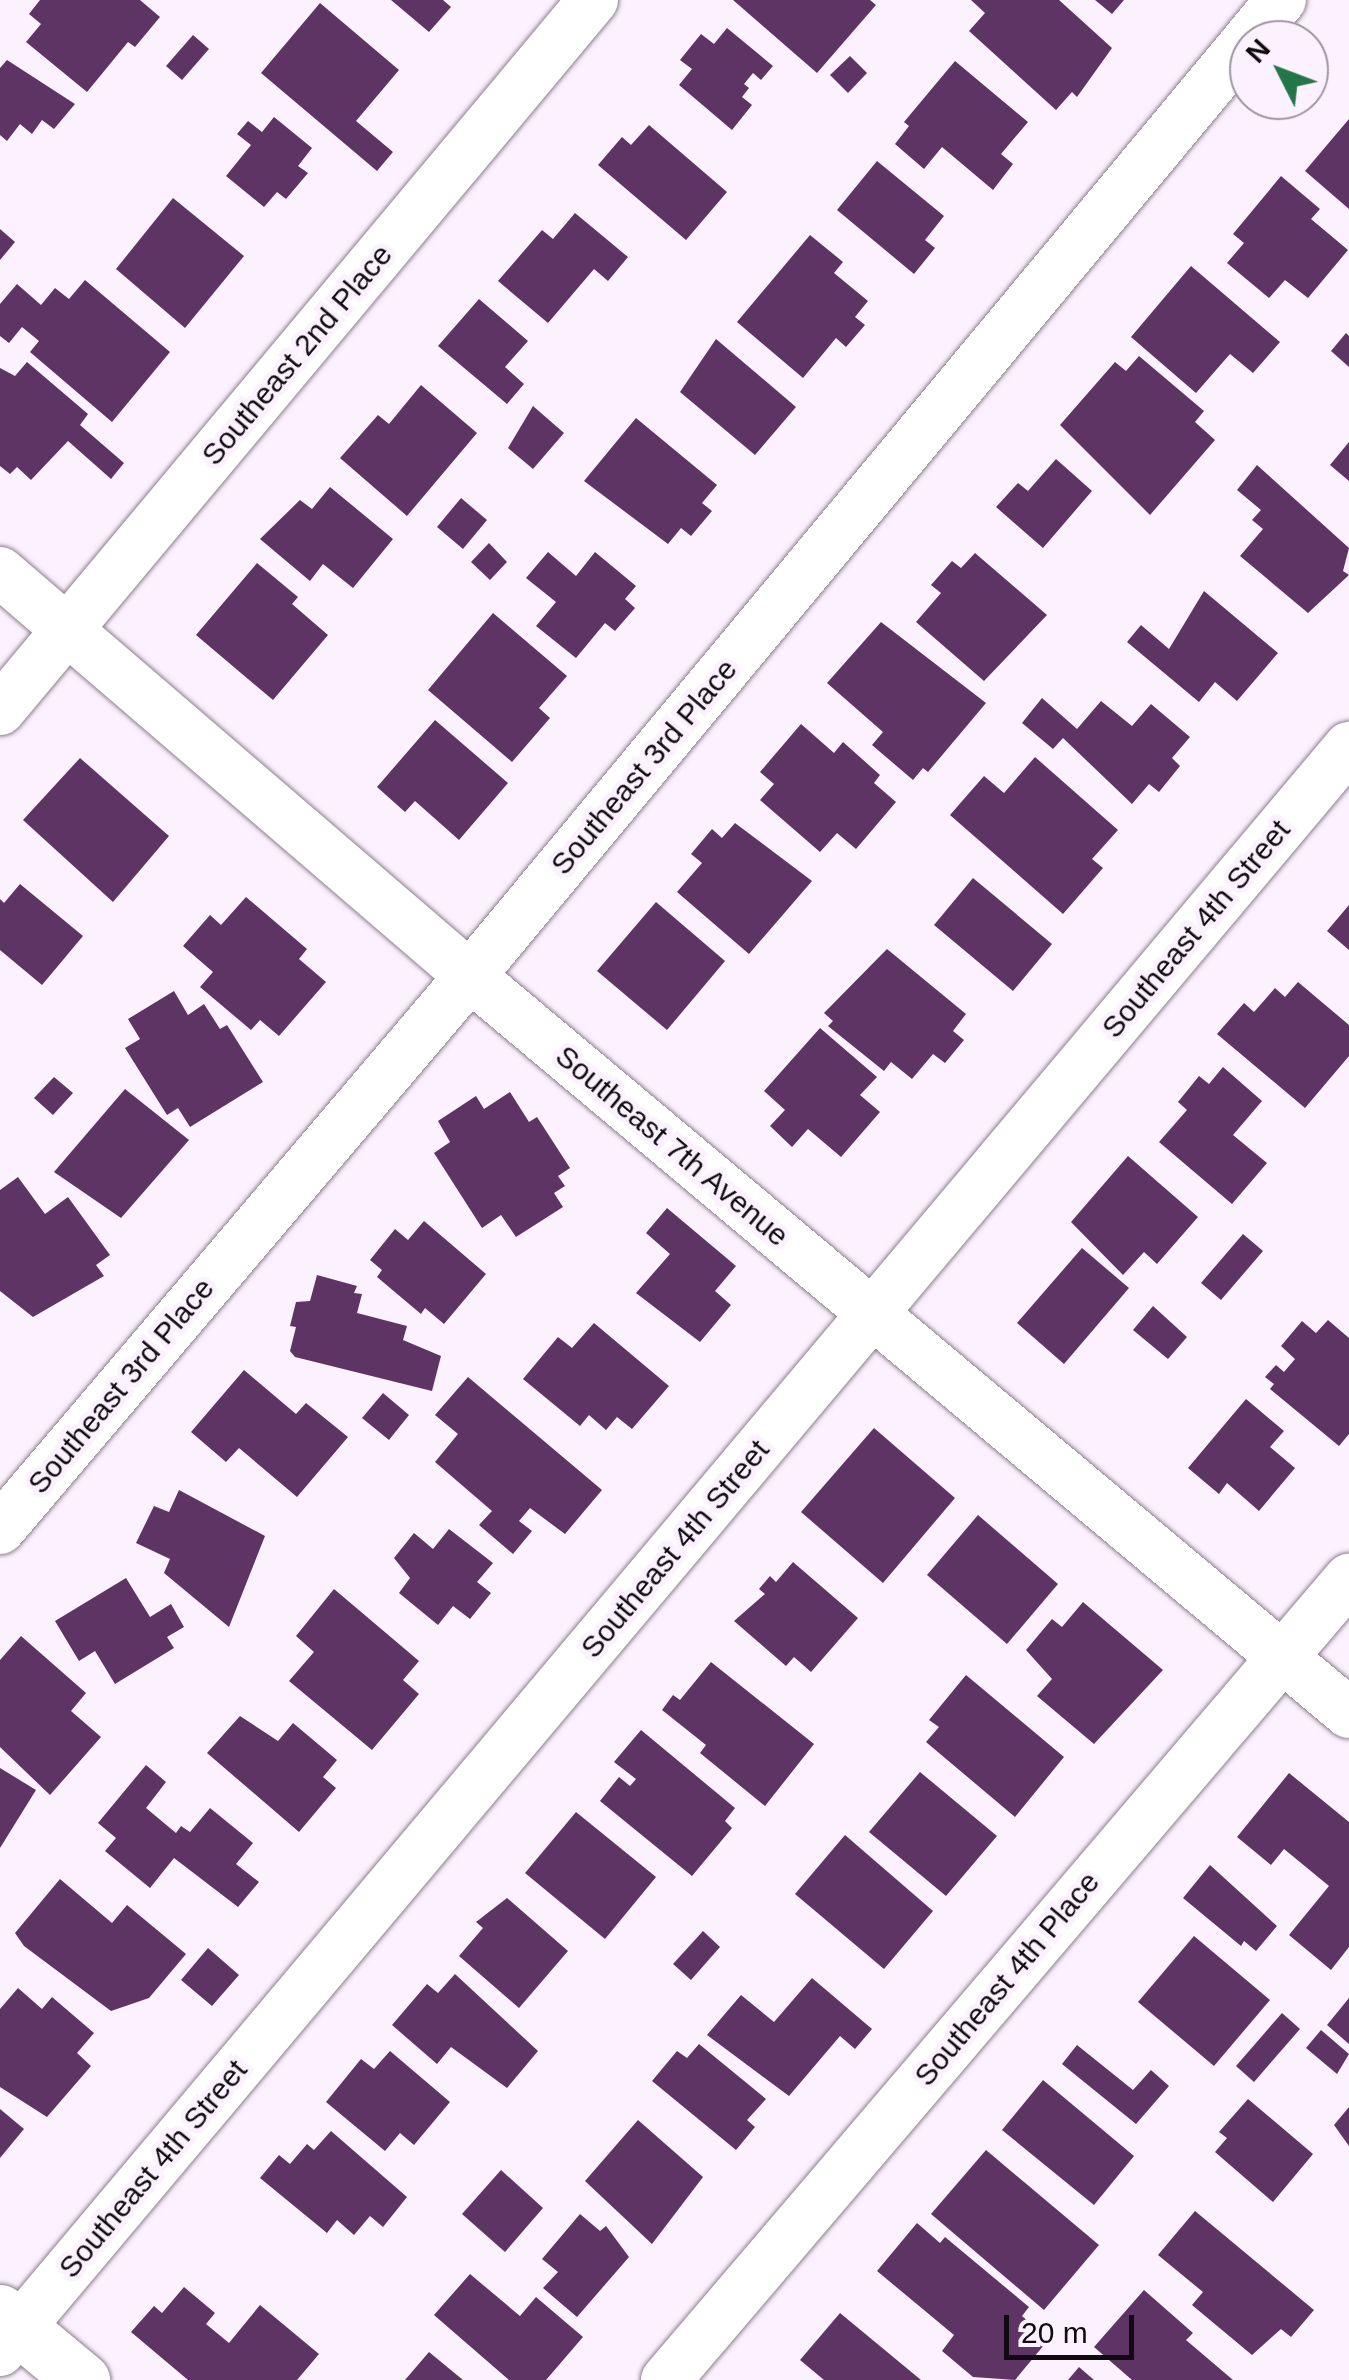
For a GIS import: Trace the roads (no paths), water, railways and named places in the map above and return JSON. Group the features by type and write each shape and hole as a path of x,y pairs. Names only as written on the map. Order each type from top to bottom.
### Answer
{"street":[{"name":"Southeast 2nd Place","path":"0,710 593,0"},
{"name":"Southeast 3rd Place","path":"0,1529 470,976 1281,0"},
{"name":"Southeast 7th Avenue","path":"0,572 470,976 1349,1713"},
{"name":"Southeast 4th Street","path":"6,2330 872,1314 1349,746"},
{"name":"Southeast 4th Place","path":"666,2380 1349,1579"},
{"path":"6,2330 82,2380"}]}
